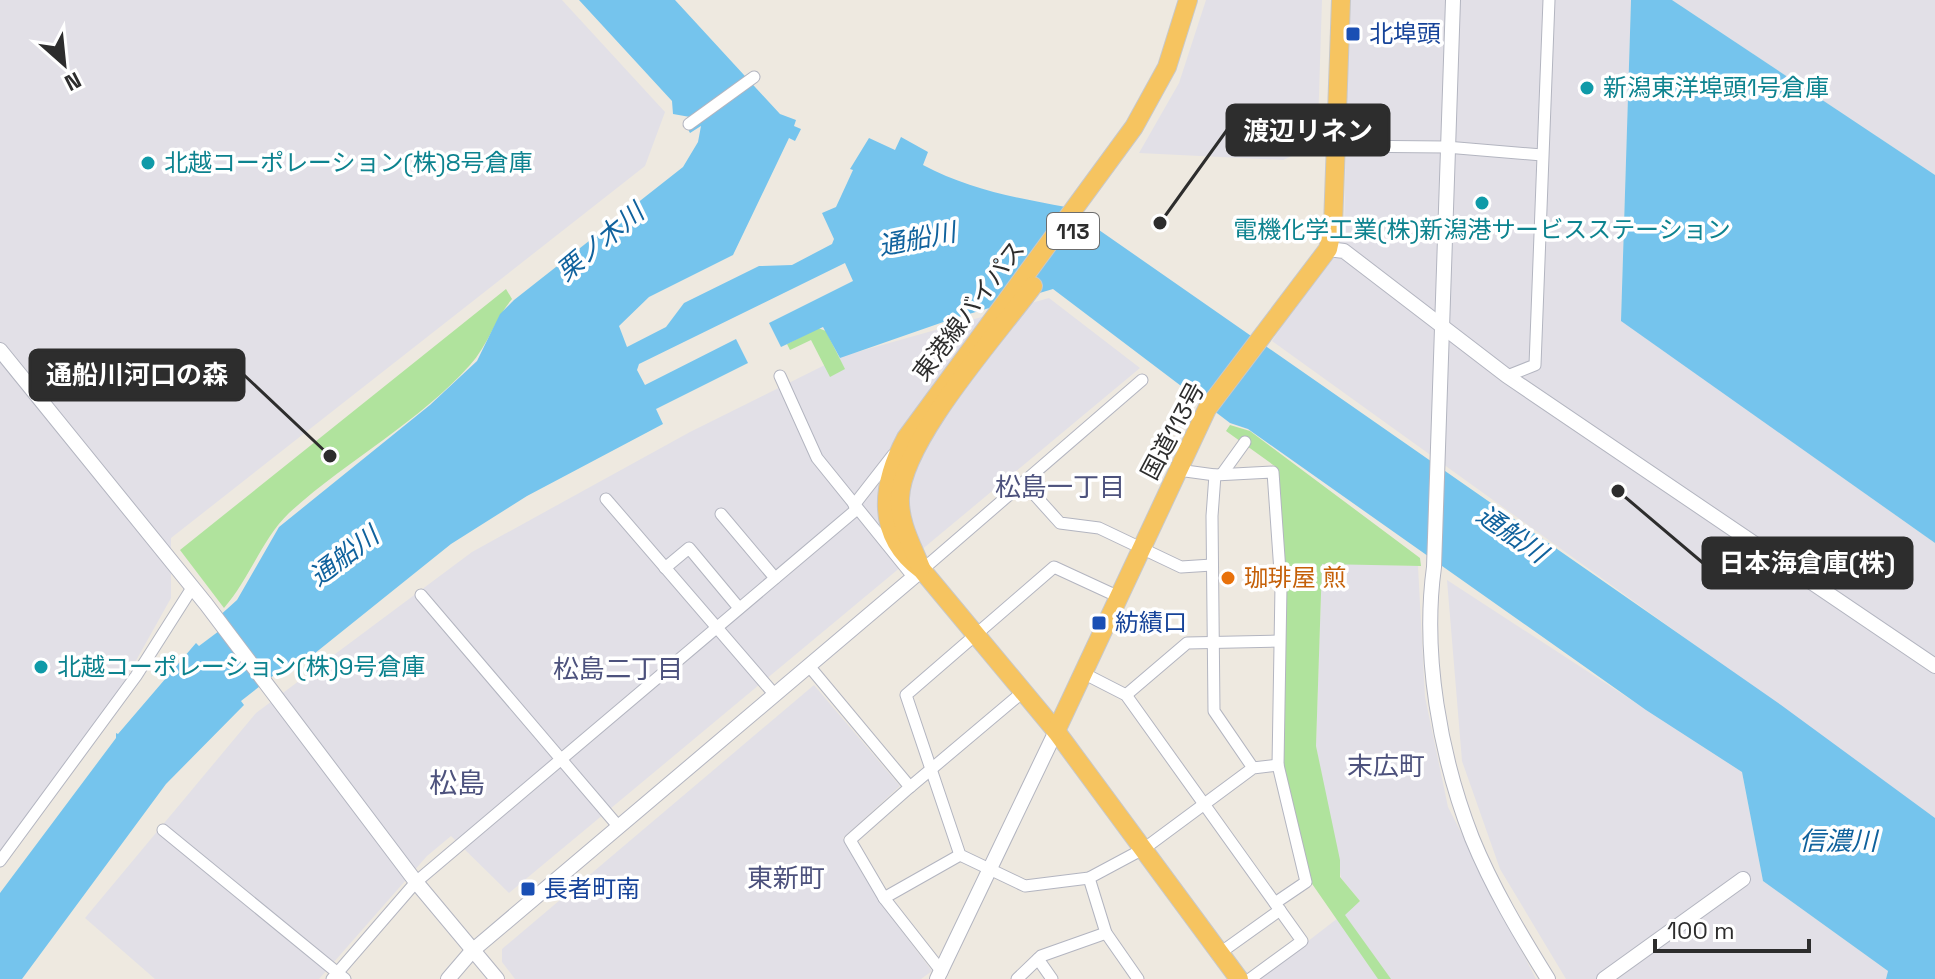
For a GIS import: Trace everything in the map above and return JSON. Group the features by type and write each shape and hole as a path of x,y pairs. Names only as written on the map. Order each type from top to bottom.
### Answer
{"highway":[{"name":"東港線バイパス","path":"1056,731 922,570 900,509 903,478 912,441 1134,127 1167,67 1188,0"},
{"name":"東港線バイパス","path":"912,441 1143,133 1177,68 1197,0"},
{"path":"1328,249 1333,226 1341,0"},
{"name":"国道113号","path":"1056,731 1207,409 1328,249"},
{"name":"113","path":"1056,731 1239,979"}],"street":[{"path":"1453,0 1434,567 1430,595 1434,681 1449,761 1472,837 1507,908 1548,979"},
{"path":"1507,376 1535,365 1549,0"},
{"path":"689,124 754,77"},
{"path":"1334,146 1446,147 1542,155"},
{"path":"1328,249 1344,251 1441,329 1507,376 1935,666"},
{"path":"0,350 206,604 416,882 497,979"},
{"path":"780,376 817,458 910,573 922,570"},
{"path":"448,979 472,951 1142,380"},
{"path":"163,830 338,977 416,882 856,507 912,441"},
{"path":"1245,442 1219,474 1212,565 1212,641 1214,711 1253,768"},
{"path":"1178,470 1219,474 1273,472 1281,586 1278,765 1306,882 1220,953"},
{"path":"1024,483 1060,523 1099,528 1181,567 1212,565"},
{"path":"606,499 775,695"},
{"path":"721,514 775,578"},
{"path":"665,568 689,548 739,608"},
{"path":"1119,597 1054,567 906,695 960,855 1025,886 1089,878 1145,848 1253,768 1278,765"},
{"path":"0,861 136,676 192,588"},
{"path":"421,595 618,826"},
{"path":"1126,695 1187,643 1279,641"},
{"path":"809,666 910,787"},
{"path":"1083,673 1126,695 1302,941 1250,979"},
{"path":"1024,691 850,840 884,898 941,976 1056,731"},
{"path":"884,898 960,855"},
{"path":"1089,878 1106,933 1138,979"},
{"path":"1604,979 1743,879"},
{"path":"1017,979 1038,959 1106,933"},
{"path":"1038,959 1052,979"}],"shaded area":[{"path":"0,0 562,0 665,112 645,166 171,538 171,598 114,700 0,852"},
{"path":"1206,0 1322,0 1317,156 1294,155 1283,160 1139,153 1179,83"},
{"path":"1349,0 1631,0 1621,320 1935,543 1935,818 1272,341 1344,234"},
{"path":"1672,0 1935,0 1935,175"},
{"path":"1049,298 1140,368 509,893 451,836 427,856 319,979 155,979 85,918 256,713 472,552 690,432 843,356"},
{"path":"1322,563 1418,566 1425,697 1448,807 1536,979 1259,979 1360,901 1341,878 1316,746"},
{"path":"1447,580 1742,772 1763,881 1888,971 1886,979 1566,979 1500,869 1462,761"},
{"path":"814,685 900,786 843,838 878,899 932,971 921,979 515,979 502,962 502,949"}],"green space":[{"path":"506,289 512,299 470,365 405,424 289,513 271,535 224,608 180,550"},
{"path":"818,328 826,331 845,369 830,377 811,340 790,350 787,344"},
{"path":"1230,425 1250,431 1420,558 1421,566 1322,564 1316,746 1340,860 1340,877 1360,901 1345,915 1391,979 1378,979 1308,878 1280,761 1285,587 1279,473 1276,467 1226,431"}],"water":[{"path":"579,0 675,0 780,114 796,120 794,126 801,129 795,141 789,138 733,255 649,297 619,326 627,347 666,327 684,303 759,266 792,265 832,244 834,239 822,213 836,207 853,170 850,169 869,138 895,150 901,137 928,152 923,165 940,173 993,192 1066,207 1781,705 1935,818 1935,979 1886,979 1888,971 1763,881 1742,772 1646,710 1248,429 1230,423 1053,289 952,319 840,358 823,327 781,347 769,323 853,281 845,263 639,364 637,370 645,385 736,339 748,363 656,409 663,424 527,496 451,544 289,674 283,668 241,701 244,705 166,784 22,979 0,979 0,893 116,738 116,733 196,643 199,646 223,628 217,618 237,600 279,527 430,405 477,361 500,314 514,300 683,167 698,142 701,126 690,133 685,123 690,117 673,114 672,101"},
{"path":"1631,0 1672,0 1935,175 1935,543 1621,321"}],"place":[{"name":"北埠頭","path":"1353,34"},
{"name":"新潟東洋埠頭1号倉庫","path":"1587,88"},
{"name":"北越コーポレーション(株)8号倉庫","path":"148,163"},
{"name":"電機化学工業(株)新潟港サービスステーション","path":"1482,203"},
{"name":"渡辺リネン","path":"1160,223"},
{"name":"通船川河口の森","path":"330,456"},
{"name":"日本海倉庫(株)","path":"1618,491"},
{"name":"珈琲屋 煎","path":"1228,578"},
{"name":"紡績口","path":"1099,623"},
{"name":"北越コーポレーション(株)9号倉庫","path":"41,667"},
{"name":"長者町南","path":"528,889"}],"district":[{"name":"松島一丁目","path":"1060,487"},
{"name":"松島二丁目","path":"618,669"},
{"name":"末広町","path":"1386,766"},
{"name":"松島","path":"457,783"},
{"name":"東新町","path":"786,878"}],"water label":[{"name":"通船川","path":"917,239"},
{"name":"栗ノ木川","path":"600,242"},
{"name":"通船川","path":"1512,534"},
{"name":"通船川","path":"344,556"},
{"name":"信濃川","path":"1838,841"}]}
